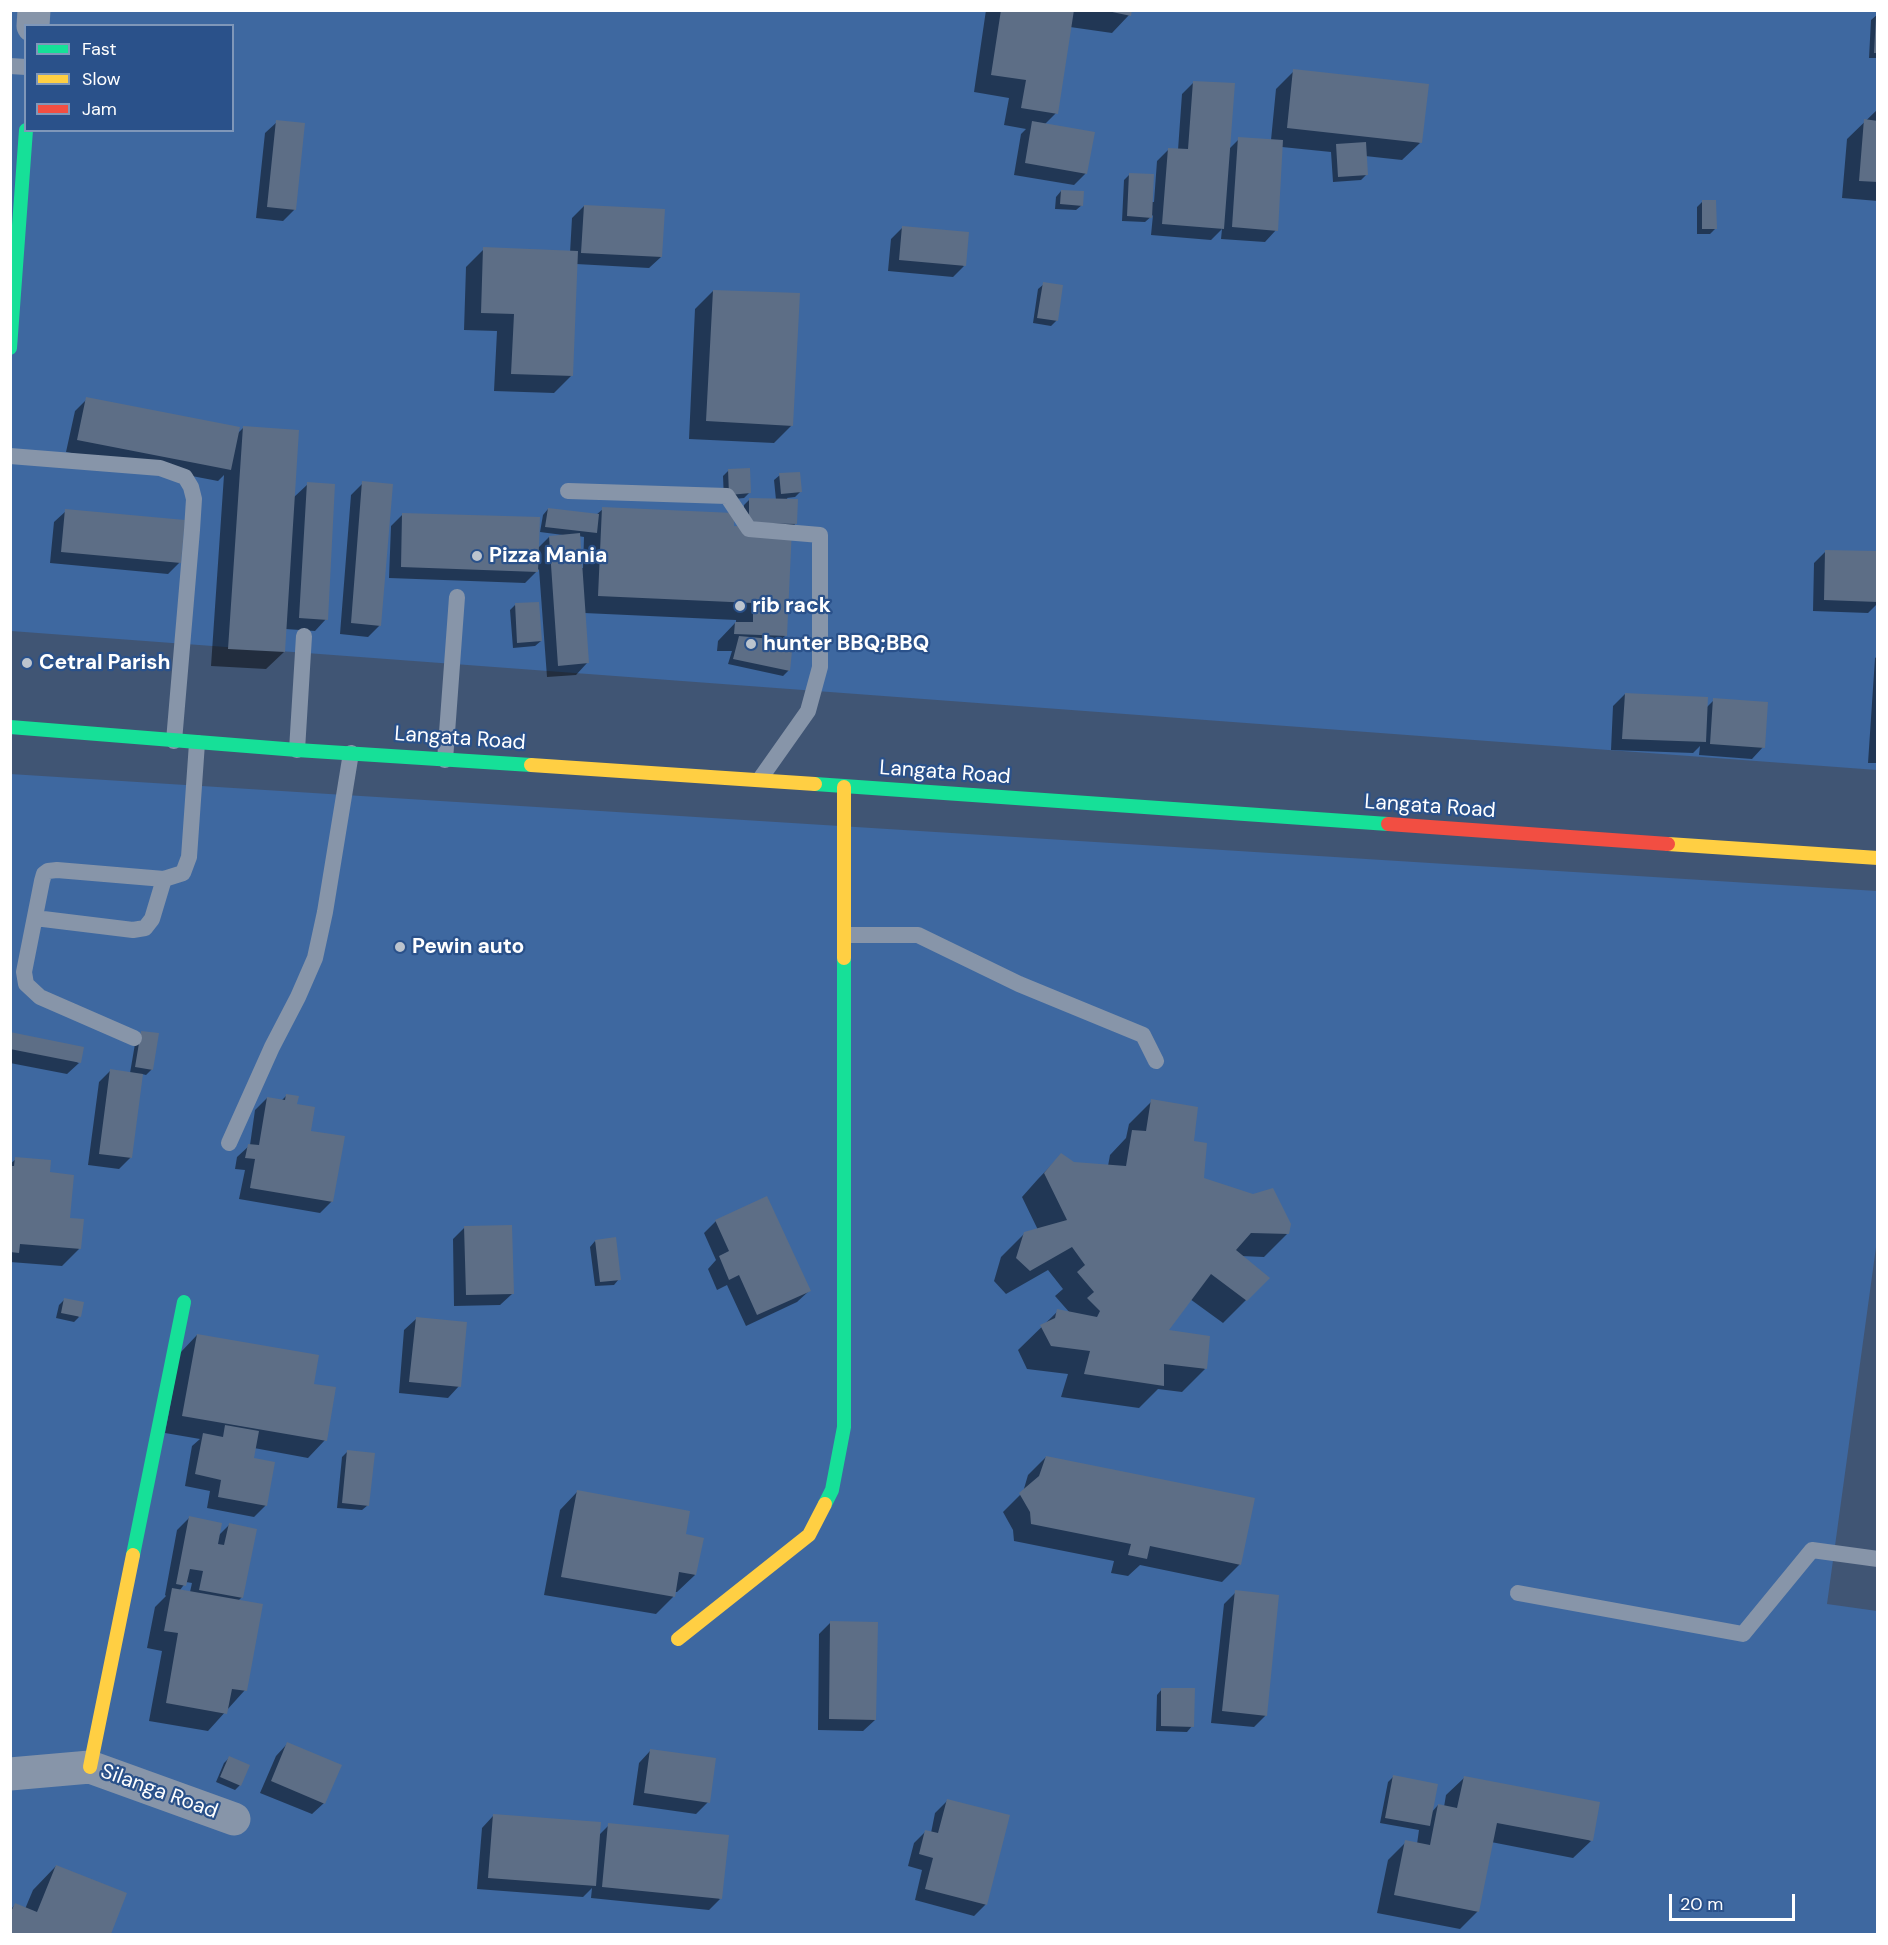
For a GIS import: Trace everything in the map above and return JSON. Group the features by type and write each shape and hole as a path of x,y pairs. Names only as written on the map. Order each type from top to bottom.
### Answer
{"main road":[{"path":"10,348 26,132"},
{"name":"Langata Road","path":"10,727 197,743 760,779 844,787 1878,858"},
{"path":"678,1639 809,1535 832,1490 844,1427 844,787"},
{"path":"90,1767 184,1302"}],"street":[{"name":"Silanga Road","path":"10,1774 90,1767 234,1819"}],"lane":[{"path":"10,456 160,468 185,477 191,487 194,499 192,530 174,741"},
{"path":"568,491 727,496 749,529 820,535 820,667 808,711 760,779"},
{"path":"445,760 457,597"},
{"path":"297,750 304,636"},
{"path":"134,1038 40,997 26,984 24,972 42,881 44,874 48,871 57,870 164,879 183,873 189,857 197,743"},
{"path":"229,1143 315,958 325,912 351,753"},
{"path":"35,918 134,930 145,927 152,919 164,879"},
{"path":"844,935 918,935 1019,984 1143,1035 1156,1061"},
{"path":"1518,1593 1743,1634 1812,1550 1878,1559"}],"shaded area":[{"path":"10,11 1877,11 1877,770 11,631"},
{"path":"10,774 1877,891 1877,1240 1827,1604 1877,1611 1877,1934 11,1934"}],"building":[{"path":"1001,10 1074,10 1058,114 1021,108 1026,80 991,75"},
{"path":"1103,10 1132,10 1131,16"},
{"path":"1876,16 1878,16 1878,53 1874,53"},
{"path":"1293,69 1429,84 1422,143 1287,128"},
{"path":"1193,81 1235,83 1224,229 1162,224 1168,148 1188,149"},
{"path":"1864,119 1878,121 1878,182 1859,181"},
{"path":"276,120 305,123 296,210 267,207"},
{"path":"1032,121 1095,132 1087,174 1025,163"},
{"path":"1238,137 1283,140 1278,231 1232,227"},
{"path":"1366,142 1368,175 1338,177 1336,144"},
{"path":"1129,173 1154,174 1152,218 1127,216"},
{"path":"1061,190 1084,191 1083,206 1060,204"},
{"path":"1702,200 1716,200 1717,229 1702,229"},
{"path":"584,205 665,209 662,257 581,253"},
{"path":"902,226 969,232 966,266 899,260"},
{"path":"483,247 578,251 573,376 511,374 514,314 481,313"},
{"path":"1043,282 1063,285 1058,321 1037,318"},
{"path":"713,290 800,293 793,426 706,421"},
{"path":"86,397 240,427 231,470 77,440"},
{"path":"243,426 299,430 285,652 228,649"},
{"path":"750,468 751,493 729,495 728,469"},
{"path":"800,472 802,492 781,494 779,473"},
{"path":"362,481 393,484 381,626 351,623"},
{"path":"307,482 335,484 328,620 299,618"},
{"path":"749,498 798,499 797,524 749,523"},
{"path":"602,507 734,513 734,526 792,528 787,636 734,634 735,622 753,622 753,603 598,596"},
{"path":"548,508 599,514 597,533 545,527"},
{"path":"65,509 185,520 181,563 61,552"},
{"path":"402,513 540,517 538,572 401,567"},
{"path":"580,533 589,663 558,666 549,536"},
{"path":"1825,550 1878,551 1878,602 1824,600"},
{"path":"539,602 542,641 517,643 515,603"},
{"path":"739,636 793,641 790,671 733,659"},
{"path":"1625,693 1708,697 1706,742 1622,739"},
{"path":"1713,698 1768,702 1765,748 1710,744"},
{"path":"141,1031 159,1033 153,1070 135,1067"},
{"path":"10,1032 84,1047 81,1063 10,1049"},
{"path":"110,1069 143,1074 132,1158 99,1154"},
{"path":"286,1094 299,1096 297,1104 315,1107 311,1131 345,1136 333,1202 250,1188 255,1159 245,1158 248,1144 259,1145 267,1097 285,1100"},
{"path":"1151,1099 1198,1107 1194,1141 1207,1143 1204,1178 1253,1194 1273,1188 1291,1224 1289,1234 1251,1233 1236,1250 1270,1278 1247,1301 1211,1274 1169,1330 1210,1336 1207,1369 1164,1364 1164,1386 1084,1374 1090,1351 1051,1346 1040,1325 1055,1318 1057,1309 1097,1317 1100,1311 1087,1298 1094,1292 1077,1272 1085,1265 1072,1247 1030,1271 1016,1258 1024,1232 1067,1220 1044,1173 1061,1153 1074,1162 1126,1166 1132,1130 1146,1131"},
{"path":"15,1157 51,1160 50,1172 74,1175 70,1218 84,1219 81,1249 20,1244 19,1253 10,1252 10,1166 14,1166"},
{"path":"767,1196 811,1291 757,1315 739,1275 729,1280 719,1256 729,1251 715,1220"},
{"path":"512,1225 514,1294 466,1295 464,1226"},
{"path":"616,1237 621,1280 600,1282 595,1240"},
{"path":"64,1298 84,1302 81,1317 61,1313"},
{"path":"416,1317 467,1322 461,1387 409,1382"},
{"path":"197,1334 319,1355 314,1384 336,1387 327,1441 182,1416"},
{"path":"225,1425 259,1431 254,1458 275,1462 267,1506 218,1497 221,1480 195,1474 203,1433 223,1437"},
{"path":"347,1450 375,1453 369,1506 342,1503"},
{"path":"1046,1456 1255,1498 1241,1565 1150,1546 1147,1559 1128,1555 1131,1544 1031,1524 1030,1512 1019,1493 1039,1476"},
{"path":"577,1490 690,1511 686,1534 704,1538 696,1575 679,1572 675,1597 561,1577"},
{"path":"189,1516 222,1523 218,1544 224,1545 229,1523 257,1529 243,1598 199,1590 203,1571 190,1569 186,1586 176,1584"},
{"path":"172,1588 263,1604 247,1691 232,1689 227,1714 166,1703 178,1633 164,1631"},
{"path":"1235,1590 1279,1595 1267,1716 1222,1711"},
{"path":"830,1621 878,1622 876,1720 829,1719"},
{"path":"1161,1688 1195,1688 1194,1727 1161,1726"},
{"path":"287,1742 342,1765 325,1804 271,1781"},
{"path":"650,1749 716,1758 710,1803 644,1793"},
{"path":"229,1756 250,1765 241,1786 220,1777"},
{"path":"1393,1775 1438,1784 1430,1826 1385,1818"},
{"path":"1464,1776 1600,1802 1593,1841 1497,1823 1479,1912 1394,1895 1405,1840 1430,1845 1438,1804 1457,1808"},
{"path":"947,1799 1010,1815 987,1905 925,1889 933,1858 919,1854 925,1830 938,1833"},
{"path":"493,1814 601,1822 596,1886 488,1878"},
{"path":"608,1823 729,1835 722,1899 602,1887"},
{"path":"56,1865 127,1893 111,1934 10,1934 10,1914 15,1903 37,1912"}],"traffic: fast":[{"path":"10,348 26,132"},
{"path":"10,727 297,750 531,765"},
{"path":"815,784 1388,824"},
{"path":"825,1504 832,1490 844,1427 844,958"},
{"path":"133,1555 184,1302"}],"traffic: slow":[{"path":"531,765 815,784"},
{"path":"844,787 844,958"},
{"path":"1668,844 1878,858"},
{"path":"678,1639 809,1535 825,1504"},
{"path":"90,1767 133,1555"}],"traffic: jam":[{"path":"1388,824 1668,844"}],"place":[{"name":"Pizza Mania","path":"477,556"},
{"name":"rib rack","path":"740,606"},
{"name":"hunter BBQ;BBQ","path":"751,644"},
{"name":"Cetral Parish","path":"27,663"},
{"name":"Pewin auto","path":"400,947"}]}
